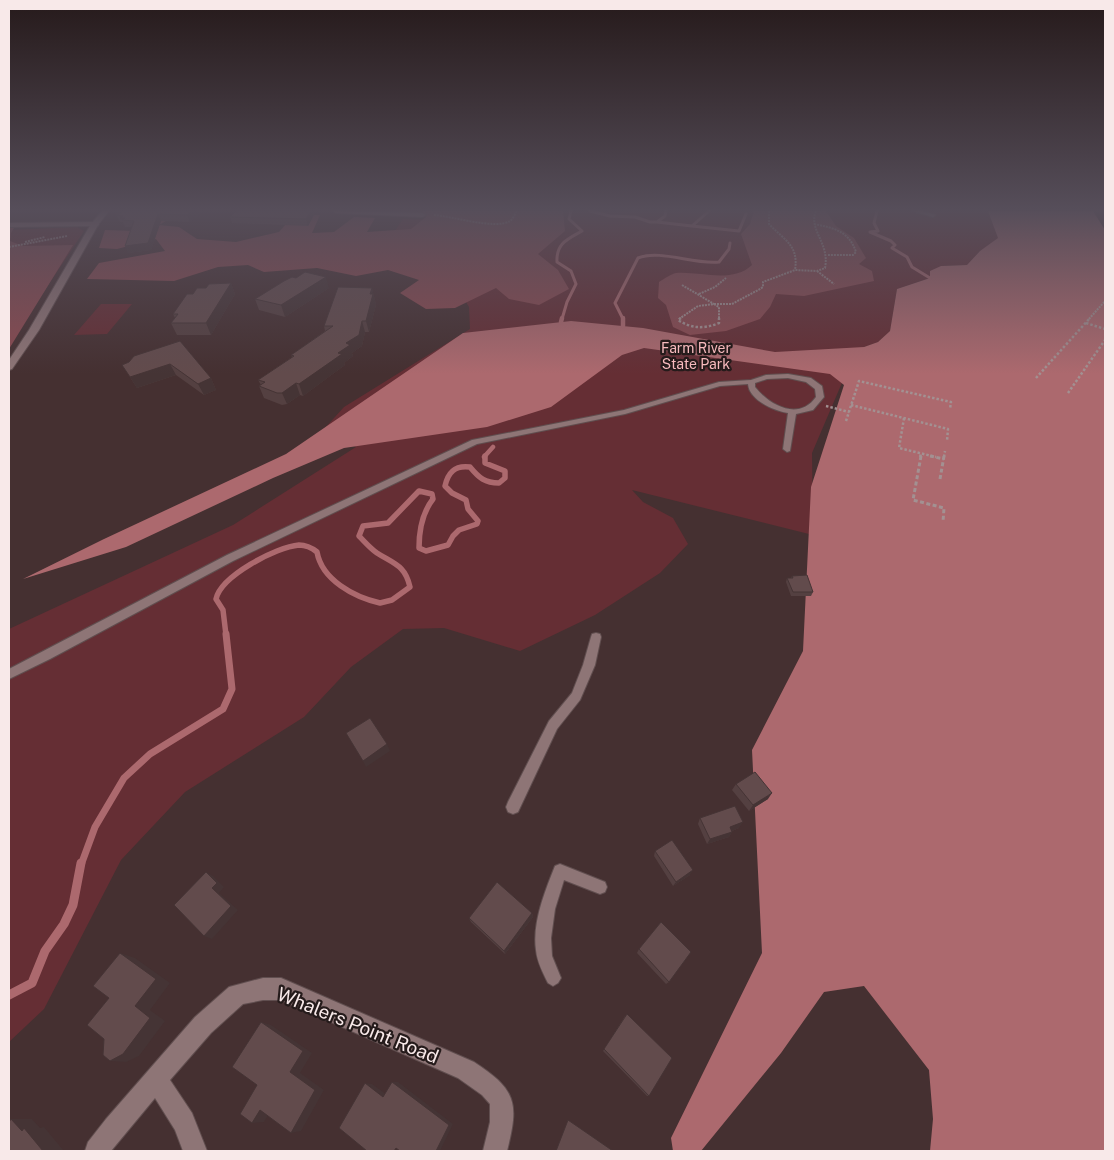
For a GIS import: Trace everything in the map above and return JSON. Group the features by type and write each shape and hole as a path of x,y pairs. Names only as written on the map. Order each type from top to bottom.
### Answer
{"street":[{"path":"9,367 34,330 71,265"},
{"name":"Whalers Point Road","path":"97,1151 114,1127 203,1024 237,995 263,988 281,989 466,1070 491,1086 503,1102 501,1127 495,1151"},
{"path":"155,1078 177,1106 191,1136 195,1151"}],"lane":[{"path":"9,674 230,558 475,442 625,412 719,384 752,382 766,377 795,377 808,380 819,388 820,397 807,410 792,411 777,408 764,401 755,392 751,387 752,382"},
{"path":"787,449 792,411"},
{"path":"513,807 553,725 576,696 589,665 596,637"},
{"path":"553,978 546,963 543,948 552,896 560,871 600,887"}],"path":[{"path":"795,270 797,265"},
{"path":"682,285 712,304 719,307 719,323 702,329 686,326 678,320 702,304 712,304 734,304 757,292 763,287 763,282 795,270 817,271 825,268 826,265"},
{"path":"817,271 834,284"},
{"path":"698,294 715,287 726,278"},
{"path":"1036,378 1105,301"},
{"path":"1086,323 1105,329"},
{"path":"1068,393 1105,340"},
{"path":"846,421 859,381 951,402 950,410"},
{"path":"851,405 948,429 947,441"},
{"path":"834,408 848,412"},
{"path":"904,418 899,448 944,459"},
{"path":"940,479 945,451"},
{"path":"921,454 913,500 944,508 943,522"}],"green space":[{"path":"9,265 61,265 9,344"},
{"name":"Farm River State Park","path":"413,265 964,265 941,266 930,278 897,289 890,331 878,342 864,347 844,378 812,453 813,535 632,490 643,502 673,518 688,544 660,573 595,615 520,651 444,628 403,629 351,667 304,717 185,792 121,860 44,1009 9,1042 9,629 233,525 356,447 325,428 344,407 470,329 469,307 462,295"},
{"path":"101,304 132,304 107,334 74,335"}],"shaded area":[{"path":"9,265 61,265 9,349"},
{"path":"97,265 246,265 218,267 174,281 87,279"},
{"path":"248,265 552,265 558,270 569,289 539,305 509,299 496,288 455,308 426,309 400,293 419,280 388,270 356,276 317,268 264,272"},
{"path":"752,265 861,265 872,271 874,281 804,296 776,294 770,307 760,319 726,331 690,335 673,327 666,305 658,298 659,282 676,273 725,275 744,271"},
{"path":"1105,265 1105,1151 930,1151 933,1119 929,1070 864,986 824,992 781,1053 701,1151 673,1151 671,1138 762,953 752,750 803,651 811,487 844,385 830,374 644,348 622,355 551,407 487,427 344,448 273,478 126,547 23,579 286,454 463,333 571,321 643,328 775,352 864,347 878,342 890,331 897,289 930,278 930,271 941,266"}],"building":[{"path":"305,272 326,277 281,305 255,299 284,281 292,277 296,278"},
{"path":"231,283 206,323 171,323 178,314 173,314 187,294 193,294 197,288 206,288 209,284"},
{"path":"338,287 372,288 370,294 373,294 366,321 362,321 359,335 346,343 350,345 338,353 342,354 299,384 296,383 282,393 259,386 265,382 258,380 294,356 291,355 333,326 324,326"},
{"path":"180,341 211,378 198,384 170,364 130,377 122,365 129,362 134,356"},
{"path":"807,575 813,592 793,592 787,578"},
{"path":"370,718 387,744 363,761 346,733"},
{"path":"755,772 772,793 753,805 736,784"},
{"path":"735,806 743,822 730,827 732,832 710,839 700,818"},
{"path":"672,840 693,870 676,882 655,851"},
{"path":"206,872 217,883 212,888 231,906 204,936 174,905"},
{"path":"497,882 532,913 504,951 469,918"},
{"path":"661,922 691,952 669,982 639,949"},
{"path":"120,953 156,979 135,1006 150,1018 123,1054 110,1061 103,1055 104,1039 87,1025 109,998 93,986"},
{"path":"627,1014 672,1058 649,1096 604,1049"},
{"path":"261,1022 303,1051 290,1072 315,1090 291,1133 260,1110 252,1123 240,1114 257,1085 232,1067"},
{"path":"392,1082 449,1125 436,1151 400,1151 396,1148 394,1151 367,1151 339,1128 365,1083 383,1097"},
{"path":"11,1119 22,1131 24,1128 43,1151 9,1151 9,1122"},
{"path":"568,1120 613,1151 556,1151"}],"waterway":[{"path":"562,265 571,271 576,284 567,302 562,319"},
{"path":"623,319 615,303 634,265"},
{"path":"911,265 930,278"},
{"path":"561,322 562,318"},
{"path":"623,319 623,326"},
{"path":"484,457 493,447"},
{"path":"226,635 223,610 216,599 220,590 238,572 264,557 289,547 302,545 317,552 325,571 332,579 350,592 380,603 392,600 410,587 408,580 402,569 374,551 359,536 363,526 388,523 419,491 432,494 433,499 426,510 422,522 419,548 426,551 448,545 459,530 477,524 478,521 468,509 466,500 452,493 445,486 450,473 456,468 470,467 479,477 486,481 499,483 505,478 505,471 485,463 485,456"},
{"path":"81,865 95,827 124,778 150,754 223,709 232,689 226,634"},
{"path":"9,995 32,983 45,951 64,924 73,905 81,863"}]}
